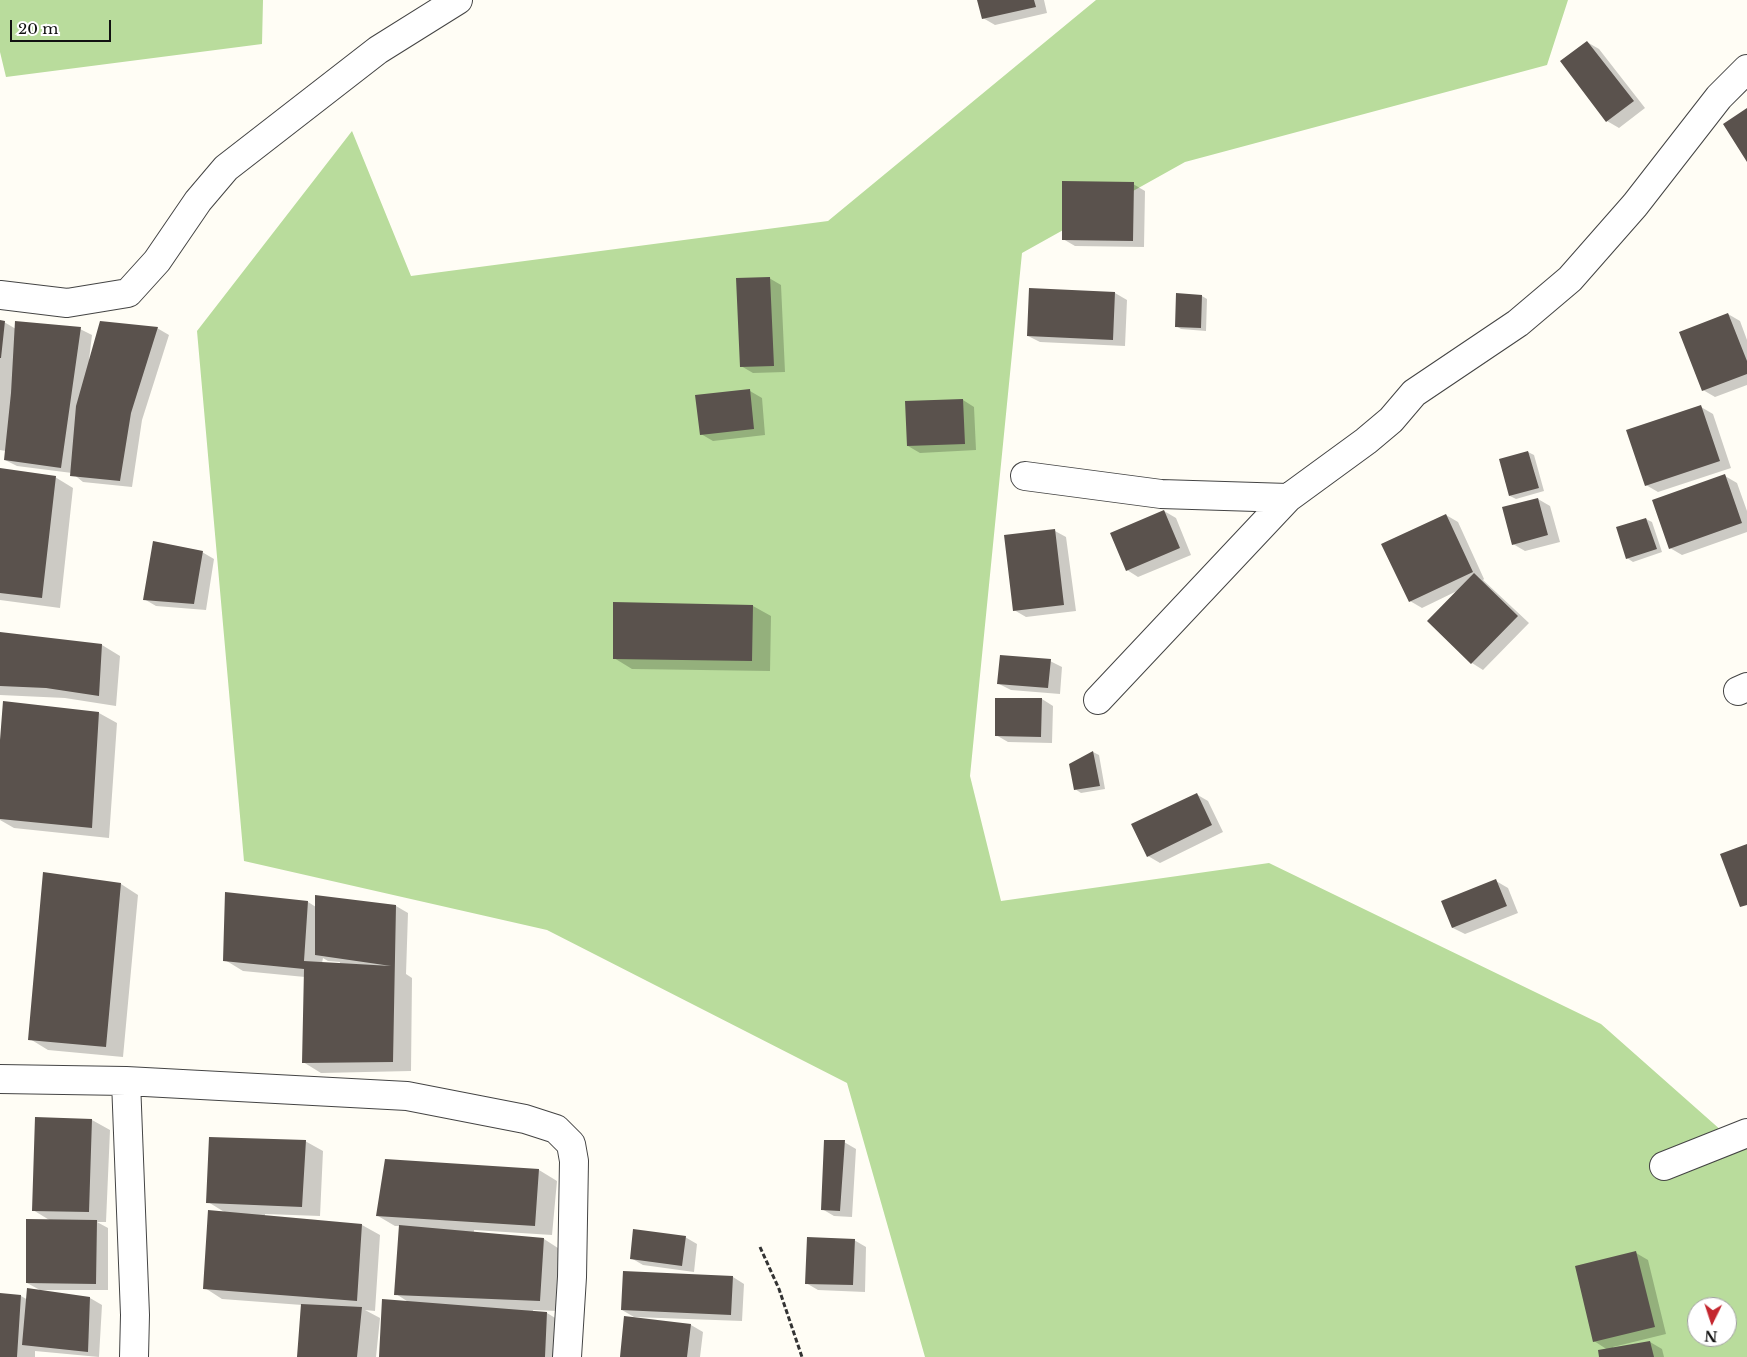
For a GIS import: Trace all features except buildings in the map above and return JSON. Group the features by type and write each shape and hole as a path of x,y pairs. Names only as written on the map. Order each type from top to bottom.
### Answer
{"street":[{"path":"0,295 67,303 128,292 157,261 198,201 226,168 378,50 458,0"},
{"path":"1098,700 1288,498 1366,441 1391,420 1414,393 1518,323 1570,279 1636,205 1719,97 1747,70"},
{"path":"1025,476 1161,494 1288,498"},
{"path":"0,1079 126,1081 407,1096 525,1119 556,1129 571,1144 574,1161 572,1277 567,1357"},
{"path":"126,1081 135,1315 134,1357"},
{"path":"1664,1166 1747,1133"}],"path":[{"path":"760,1247 779,1289 802,1357"}],"green space":[{"path":"0,0 263,0 262,44 6,77 0,52"},
{"path":"1096,0 1568,0 1547,65 1185,162 1022,253 970,776 1001,901 1269,863 1601,1024 1740,1147 1747,1145 1747,1357 925,1357 847,1083 547,930 244,861 197,331 352,131 411,276 828,221"}]}
